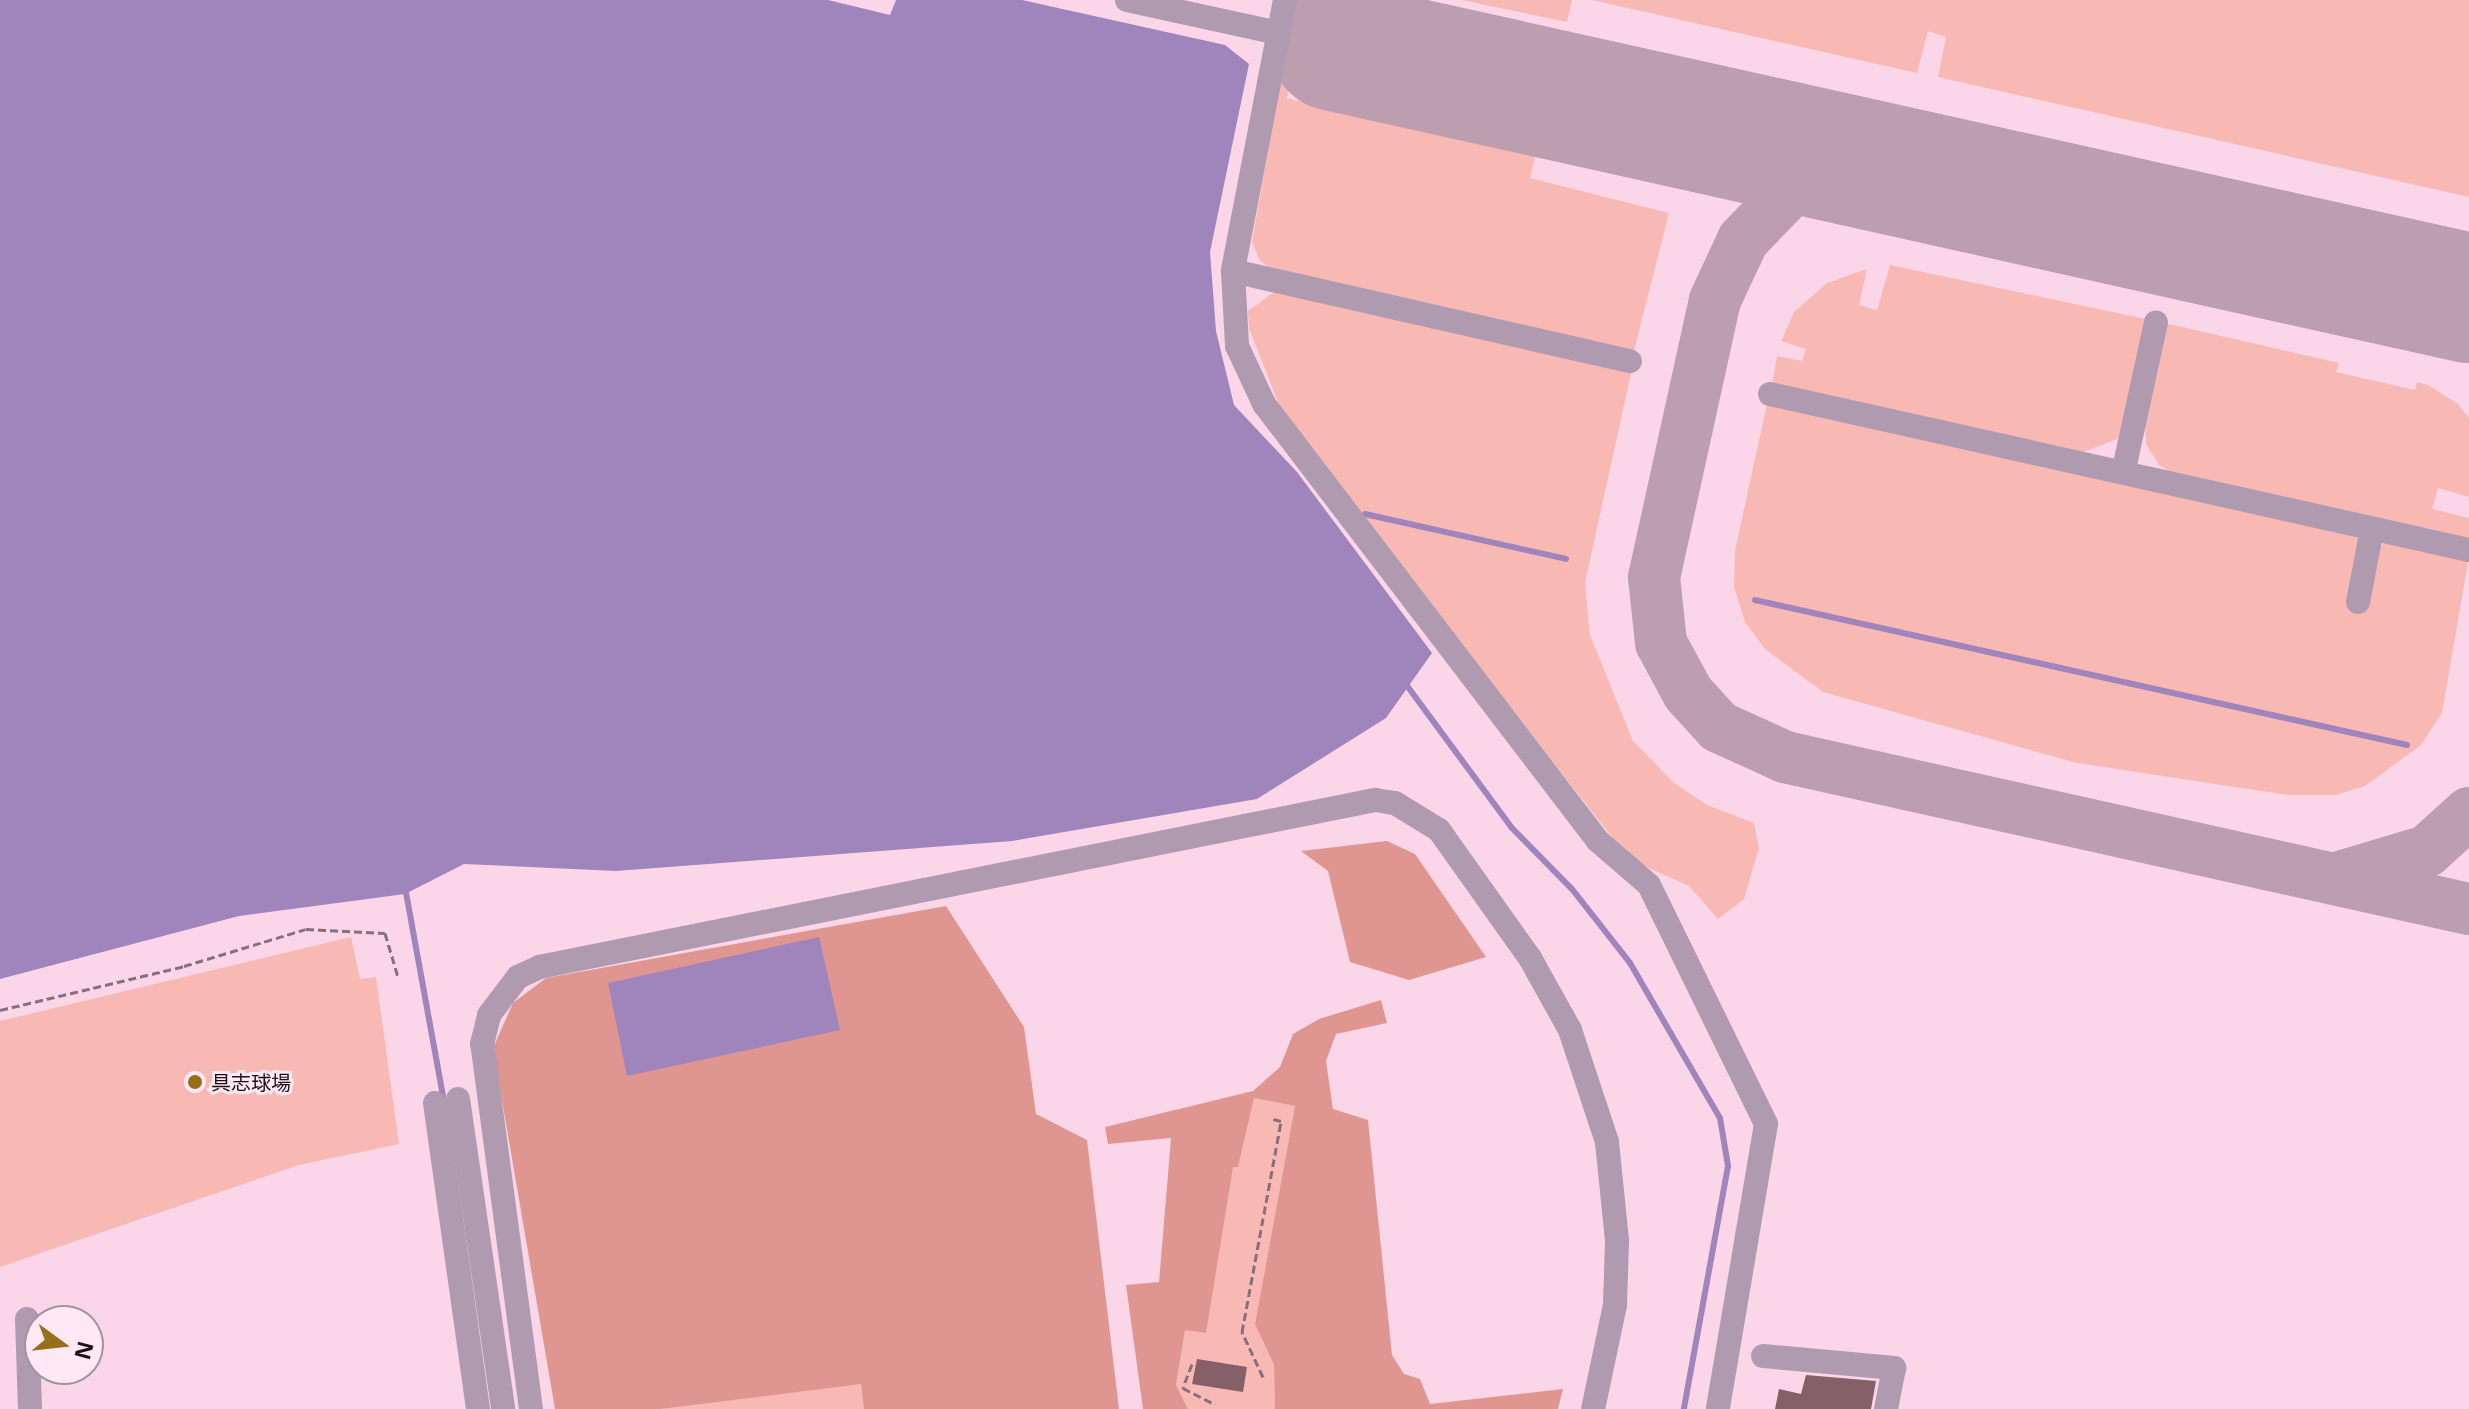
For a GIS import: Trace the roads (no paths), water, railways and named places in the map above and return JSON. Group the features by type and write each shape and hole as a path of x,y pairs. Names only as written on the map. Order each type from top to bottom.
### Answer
{"street":[{"path":"1127,0 1278,33"},
{"path":"1285,0 1233,271 1237,346 1264,404 1598,841 1649,885 1766,1124 1718,1409"},
{"path":"1233,271 1630,361"},
{"path":"2124,469 2156,322"},
{"path":"1770,394 2124,469 2469,550"},
{"path":"2358,602 2372,529"},
{"path":"531,1409 482,1044 489,1015 518,977 539,967 1375,800 1395,803 1439,830 1530,958 1570,1030 1596,1104 1613,1180 1617,1241 1615,1305 1593,1409"},
{"path":"478,1409 446,1101 503,1409"},
{"path":"1773,1367 1843,1358 1894,1368 1886,1409"},
{"path":"29,1385 30,1409"}],"waterway":[{"path":"1365,514 1566,559"},
{"path":"1755,600 2407,745"},
{"path":"1405,683 1511,827 1572,889 1630,963 1720,1118 1728,1166 1684,1409"},
{"path":"405,887 444,1101"}],"place":[{"name":"具志球場","path":"195,1082"}]}
